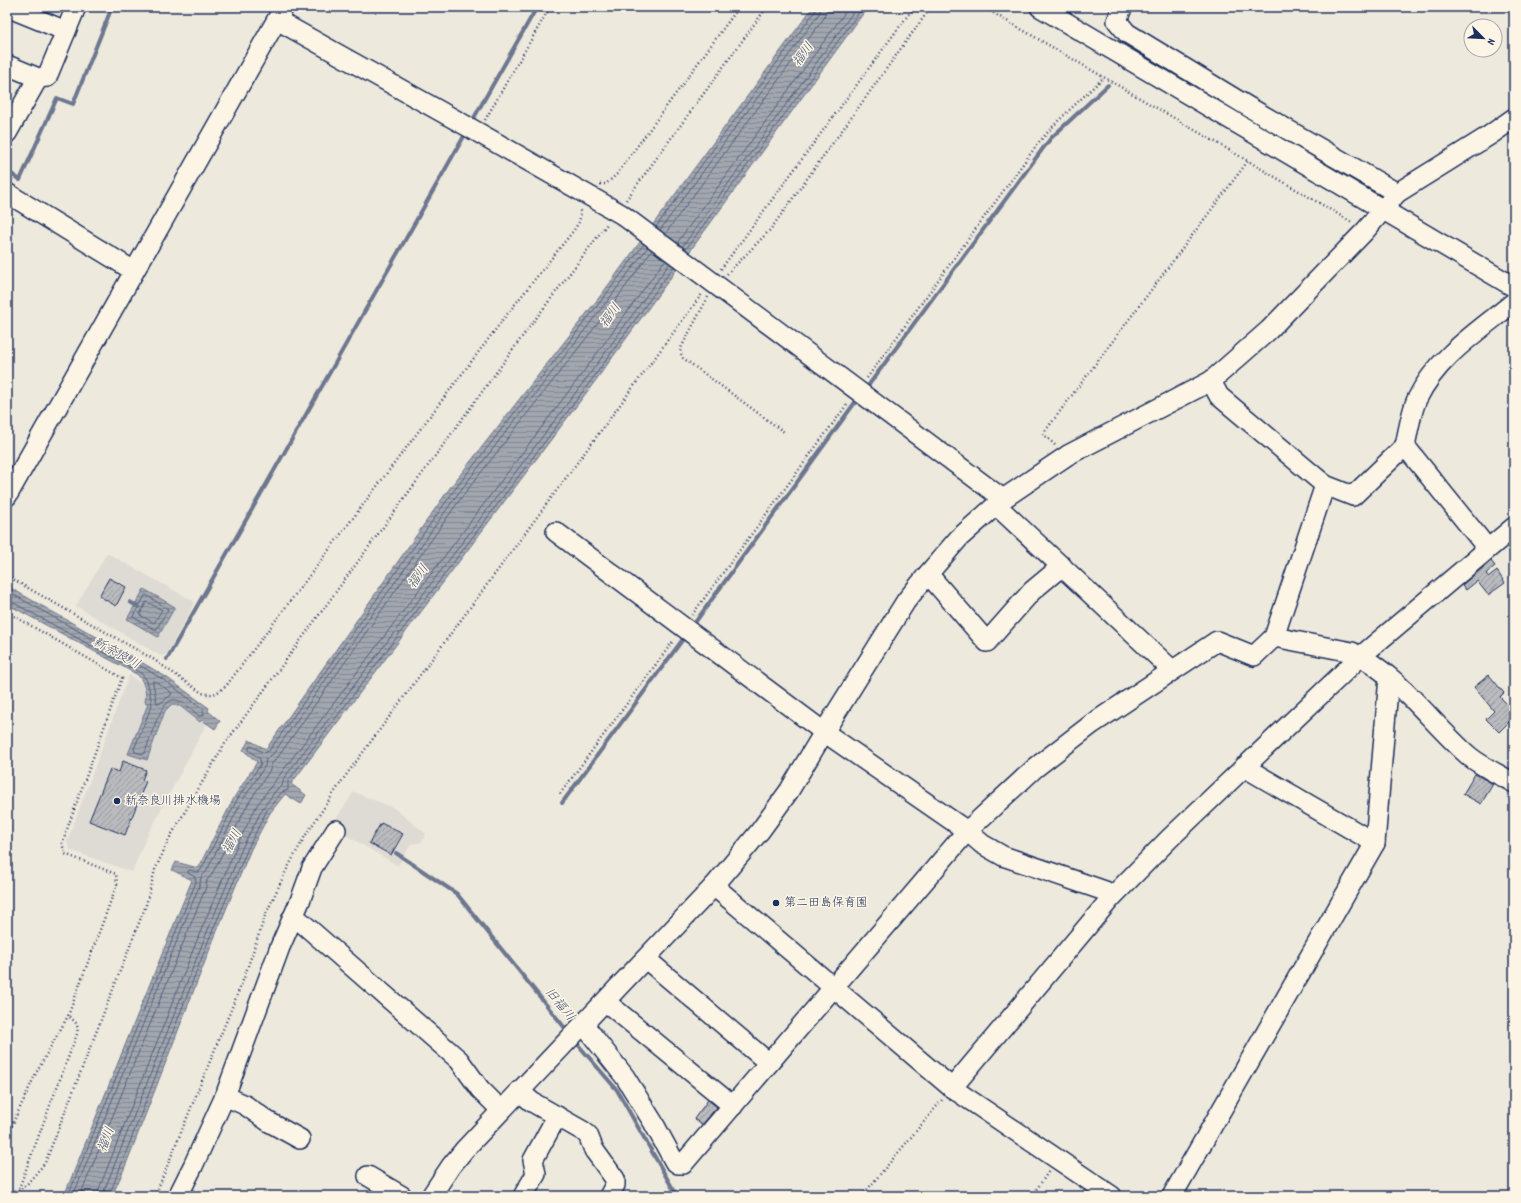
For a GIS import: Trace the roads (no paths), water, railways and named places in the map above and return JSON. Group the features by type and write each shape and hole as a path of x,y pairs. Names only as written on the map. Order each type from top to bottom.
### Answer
{"street":[{"path":"10,7 66,31"},
{"path":"7,65 38,78 47,77 76,7"},
{"path":"1040,7 1514,287"},
{"path":"1123,7 1117,21 1127,33 1247,106 1398,193"},
{"path":"7,496 280,14 478,132 620,213 712,280 858,391 1000,502 1062,566 1172,670"},
{"path":"7,133 38,78"},
{"path":"431,1196 451,1166 501,1110 606,1002 714,886 760,831 788,792 906,601 959,538 1000,502 1068,455 1211,381 1269,330 1365,231 1398,193 1490,135 1514,118"},
{"path":"7,193 134,271"},
{"path":"1211,381 1219,396 1325,485 1353,496 1405,446 1416,400 1430,376 1451,354 1514,302"},
{"path":"1405,446 1487,548"},
{"path":"584,1025 625,1077 653,1122 674,1161 678,1164 684,1164 967,831 1035,768 1092,724 1217,641 1254,656 1274,637 1325,485"},
{"path":"952,1088 1112,897 1244,767 1361,656 1514,526"},
{"path":"556,532 824,732 967,831 982,844 1003,856 1105,891 1112,897"},
{"path":"928,574 987,642 1032,591 1062,566"},
{"path":"1274,637 1352,652 1361,656 1389,677 1470,757 1514,783"},
{"path":"1172,1196 1375,843 1389,677"},
{"path":"1244,767 1375,843"},
{"path":"178,1196 224,1096 312,868 336,830"},
{"path":"714,886 952,1088 1112,1196"},
{"path":"292,918 300,921 459,1060 480,1089 501,1110"},
{"path":"646,959 769,1063"},
{"path":"606,1002 733,1106"},
{"path":"520,1091 532,1102 583,1131 588,1136 594,1150 615,1179 616,1185 609,1196"},
{"path":"224,1096 245,1105 269,1122 300,1139"},
{"path":"523,1196 536,1174 533,1160 557,1116"},
{"path":"368,1176 402,1196"}],"water":[{"name":"福川","path":"813,7 868,7 596,380 291,784 306,795 301,804 285,794 270,813 251,849 213,941 125,1167 112,1196 64,1196 192,880 172,870 176,862 198,868 235,796 257,762 243,750 249,740 266,749 449,489 601,295"},
{"name":"新奈良川","path":"7,586 166,677 209,708 208,711 220,721 215,729 202,720 200,722 180,706 172,704 165,711 147,760 128,754 148,704 145,702 146,695 142,681 138,675 7,604"},
{"path":"144,589 175,607 158,637 127,619"}],"waterway":[{"path":"7,171 20,180 57,98 73,104 112,7"},
{"path":"471,123 537,7"},
{"path":"865,390 1051,138 1108,85"},
{"path":"167,659 467,131"},
{"path":"691,628 859,397"},
{"path":"130,602 139,607"},
{"path":"562,803 686,635"},
{"name":"旧福川","path":"396,853 457,894 569,1033"},
{"name":"旧福川","path":"574,1040 617,1090 677,1196"}],"place":[{"name":"新奈良川排水機場","path":"117,801"},
{"name":"第二田島保育園","path":"776,903"}]}
